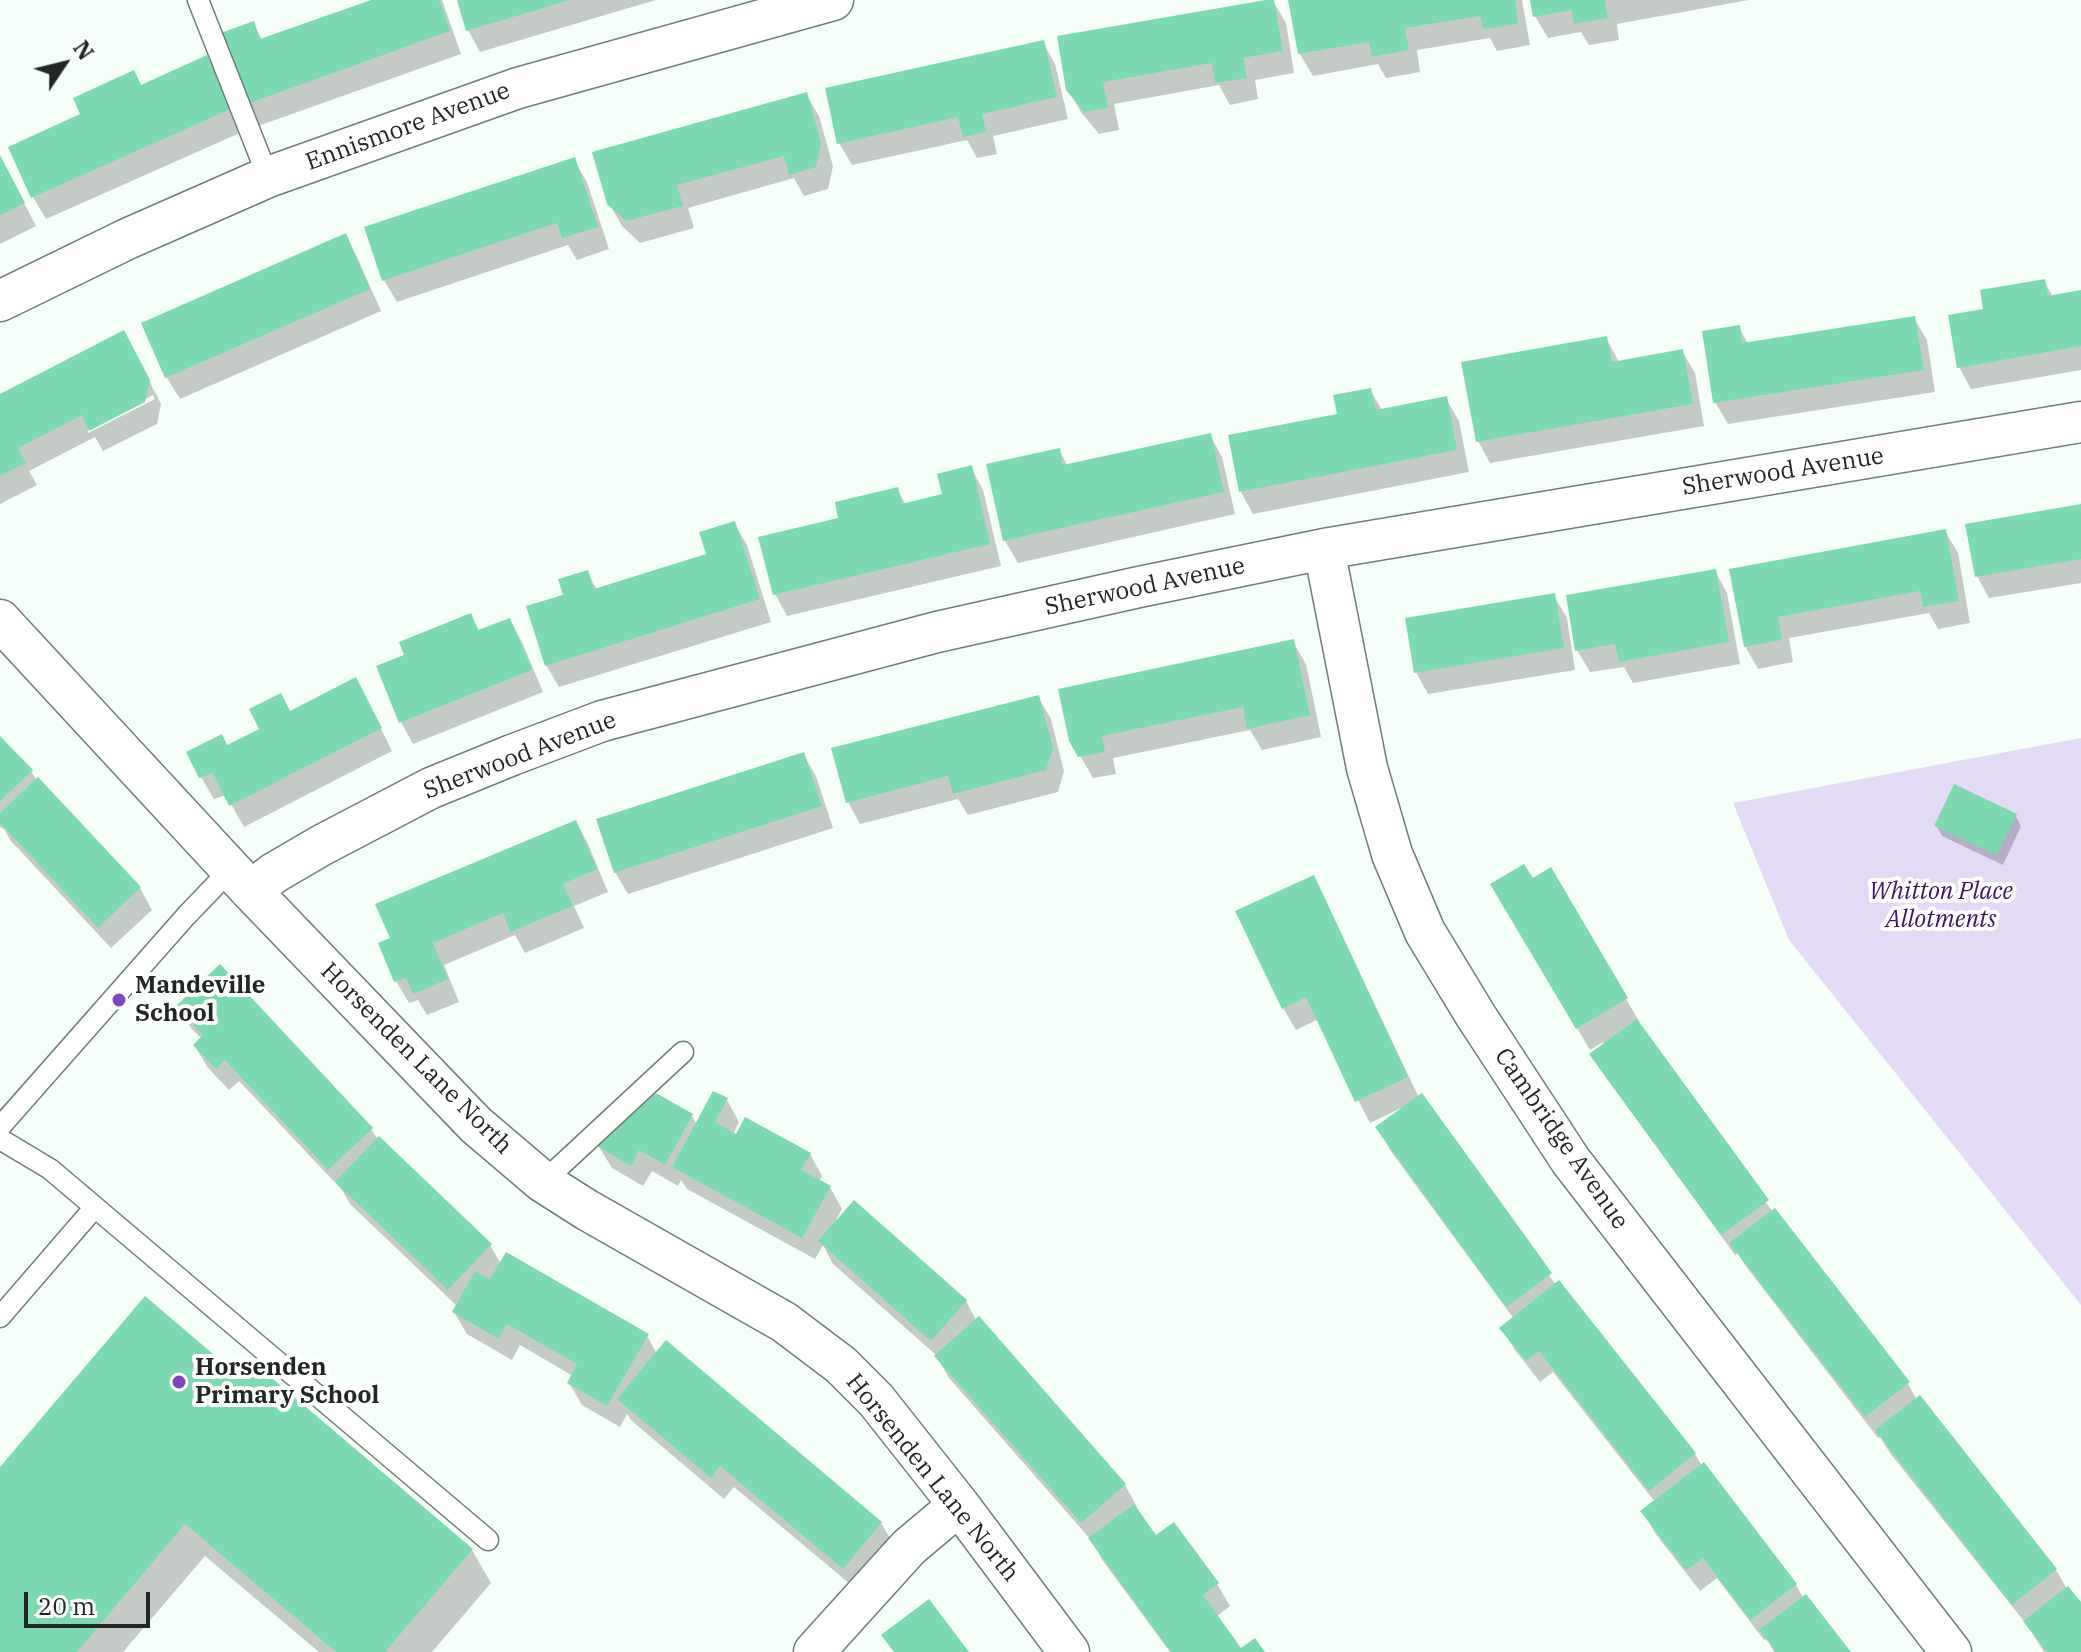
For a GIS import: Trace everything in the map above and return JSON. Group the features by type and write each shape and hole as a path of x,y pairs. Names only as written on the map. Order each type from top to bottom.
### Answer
{"street":[{"name":"Ennismore Avenue","path":"0,301 127,239 268,177 518,88 833,0"},
{"name":"Sherwood Avenue","path":"241,879 274,873 431,788 602,721 937,632 1324,549 2081,422"},
{"name":"Cambridge Avenue","path":"1324,549 1367,768 1392,854 1425,932 1571,1161 1951,1652"},
{"name":"Horsenden Lane North","path":"0,620 476,1125 543,1182 784,1322 841,1365 876,1400 1069,1652"},
{"path":"814,1652 909,1547 959,1505"}],"lane":[{"path":"198,0 268,177"},
{"path":"0,1127 186,916 241,879"},
{"path":"543,1182 683,1052"},
{"path":"0,1139 50,1169 488,1540"},
{"path":"0,1317 95,1207"}],"green space":[{"name":"Whitton Place Allotments","path":"2081,738 2081,1305 1789,940 1733,803"}],"building":[{"path":"371,0 439,0 450,31 244,105 218,34 254,21 260,39"},
{"path":"457,0 567,0 567,1 466,31"},
{"path":"1274,0 1283,51 1243,58 1247,78 1215,83 1212,63 1103,82 1108,108 1084,112 1066,90 1057,36"},
{"path":"1288,0 1515,0 1518,24 1483,29 1480,16 1405,28 1409,50 1372,57 1369,42 1298,54"},
{"path":"1530,0 1605,0 1608,18 1574,24 1571,10 1533,17"},
{"path":"1044,40 1057,97 982,114 986,132 963,137 958,117 837,144 825,88"},
{"path":"207,55 231,109 31,198 8,147 80,114 73,98 134,70 141,85"},
{"path":"807,92 821,143 816,167 789,175 784,156 677,185 683,206 626,221 607,204 592,152"},
{"path":"0,155 25,203 0,216"},
{"path":"575,157 598,227 562,238 557,223 382,281 364,227"},
{"path":"346,233 370,289 165,378 141,323"},
{"path":"2045,279 2048,296 2081,290 2081,346 1957,368 1948,315 1983,309 1980,290"},
{"path":"1915,316 1924,370 1713,403 1702,331 1740,325 1742,343"},
{"path":"124,330 150,380 145,402 89,431 82,415 18,448 26,463 0,476 0,394"},
{"path":"1607,336 1612,362 1683,349 1693,404 1476,442 1461,362"},
{"path":"1371,388 1376,410 1447,396 1457,450 1239,492 1228,435 1337,414 1333,395"},
{"path":"1211,433 1224,492 1003,541 986,464 1060,448 1063,465"},
{"path":"972,465 990,544 773,595 758,537 838,518 835,502 898,487 902,504 942,494 937,474"},
{"path":"2081,504 2081,559 1975,577 1965,524"},
{"path":"735,521 760,599 545,666 526,606 563,595 558,579 588,570 594,589 706,554 699,532"},
{"path":"1946,529 1959,601 1923,607 1920,591 1778,617 1782,640 1744,647 1729,569"},
{"path":"1716,569 1729,642 1619,662 1615,644 1575,651 1566,595"},
{"path":"1555,593 1564,648 1414,673 1405,618"},
{"path":"471,613 478,630 510,618 532,670 399,723 376,666 404,655 399,642"},
{"path":"1294,639 1310,715 1247,729 1243,707 1102,736 1105,752 1078,757 1069,741 1058,689"},
{"path":"356,677 382,728 229,806 213,773 199,778 186,752 222,734 227,745 259,729 249,709 281,693 290,711"},
{"path":"1039,695 1053,748 1046,770 953,794 948,776 846,803 831,748"},
{"path":"0,736 33,770 0,801"},
{"path":"804,752 822,806 614,873 596,819"},
{"path":"38,777 141,887 98,928 0,823 0,813"},
{"path":"1954,784 2017,814 1997,855 1934,826"},
{"path":"576,820 597,869 563,884 573,906 510,932 503,913 433,943 448,979 413,994 406,978 394,982 378,943 390,938 375,904"},
{"path":"1524,864 1533,878 1551,867 1628,998 1576,1029 1490,884"},
{"path":"1314,875 1408,1077 1355,1102 1306,997 1282,1009 1235,911"},
{"path":"220,964 373,1128 328,1170 225,1060 216,1069 193,1045 203,1035 176,1006"},
{"path":"1637,1019 1769,1200 1721,1235 1589,1054"},
{"path":"713,1091 728,1098 715,1122 736,1134 745,1117 811,1153 801,1170 831,1186 802,1238 672,1167"},
{"path":"656,1093 693,1114 665,1165 639,1150 631,1166 597,1146"},
{"path":"1422,1093 1552,1273 1506,1307 1375,1127"},
{"path":"379,1136 492,1244 448,1290 335,1182"},
{"path":"854,1200 967,1300 931,1341 818,1241"},
{"path":"1775,1208 1910,1382 1865,1417 1729,1243"},
{"path":"506,1252 649,1334 607,1406 567,1383 577,1364 507,1324 499,1339 452,1312 475,1271 490,1279"},
{"path":"1559,1280 1696,1453 1649,1491 1539,1351 1526,1361 1499,1328"},
{"path":"145,1296 240,1377 253,1362 473,1549 385,1652 336,1652 185,1524 77,1652 0,1652 0,1467"},
{"path":"979,1316 1126,1484 1081,1523 934,1356"},
{"path":"666,1340 882,1522 843,1569 720,1466 711,1478 617,1399"},
{"path":"1920,1395 2057,1569 2012,1605 1875,1430"},
{"path":"1704,1462 1797,1584 1750,1620 1703,1558 1686,1570 1640,1511"},
{"path":"1134,1504 1156,1535 1174,1522 1219,1583 1203,1595 1241,1648 1255,1638 1265,1652 1171,1652 1088,1538"},
{"path":"2068,1586 2081,1602 2081,1652 2047,1652 2023,1621"},
{"path":"1806,1594 1851,1652 1776,1652 1759,1630"},
{"path":"929,1599 969,1652 894,1652 881,1635"}],"place":[{"name":"Mandeville School","path":"119,1000"},
{"name":"Horsenden Primary School","path":"179,1382"}]}
